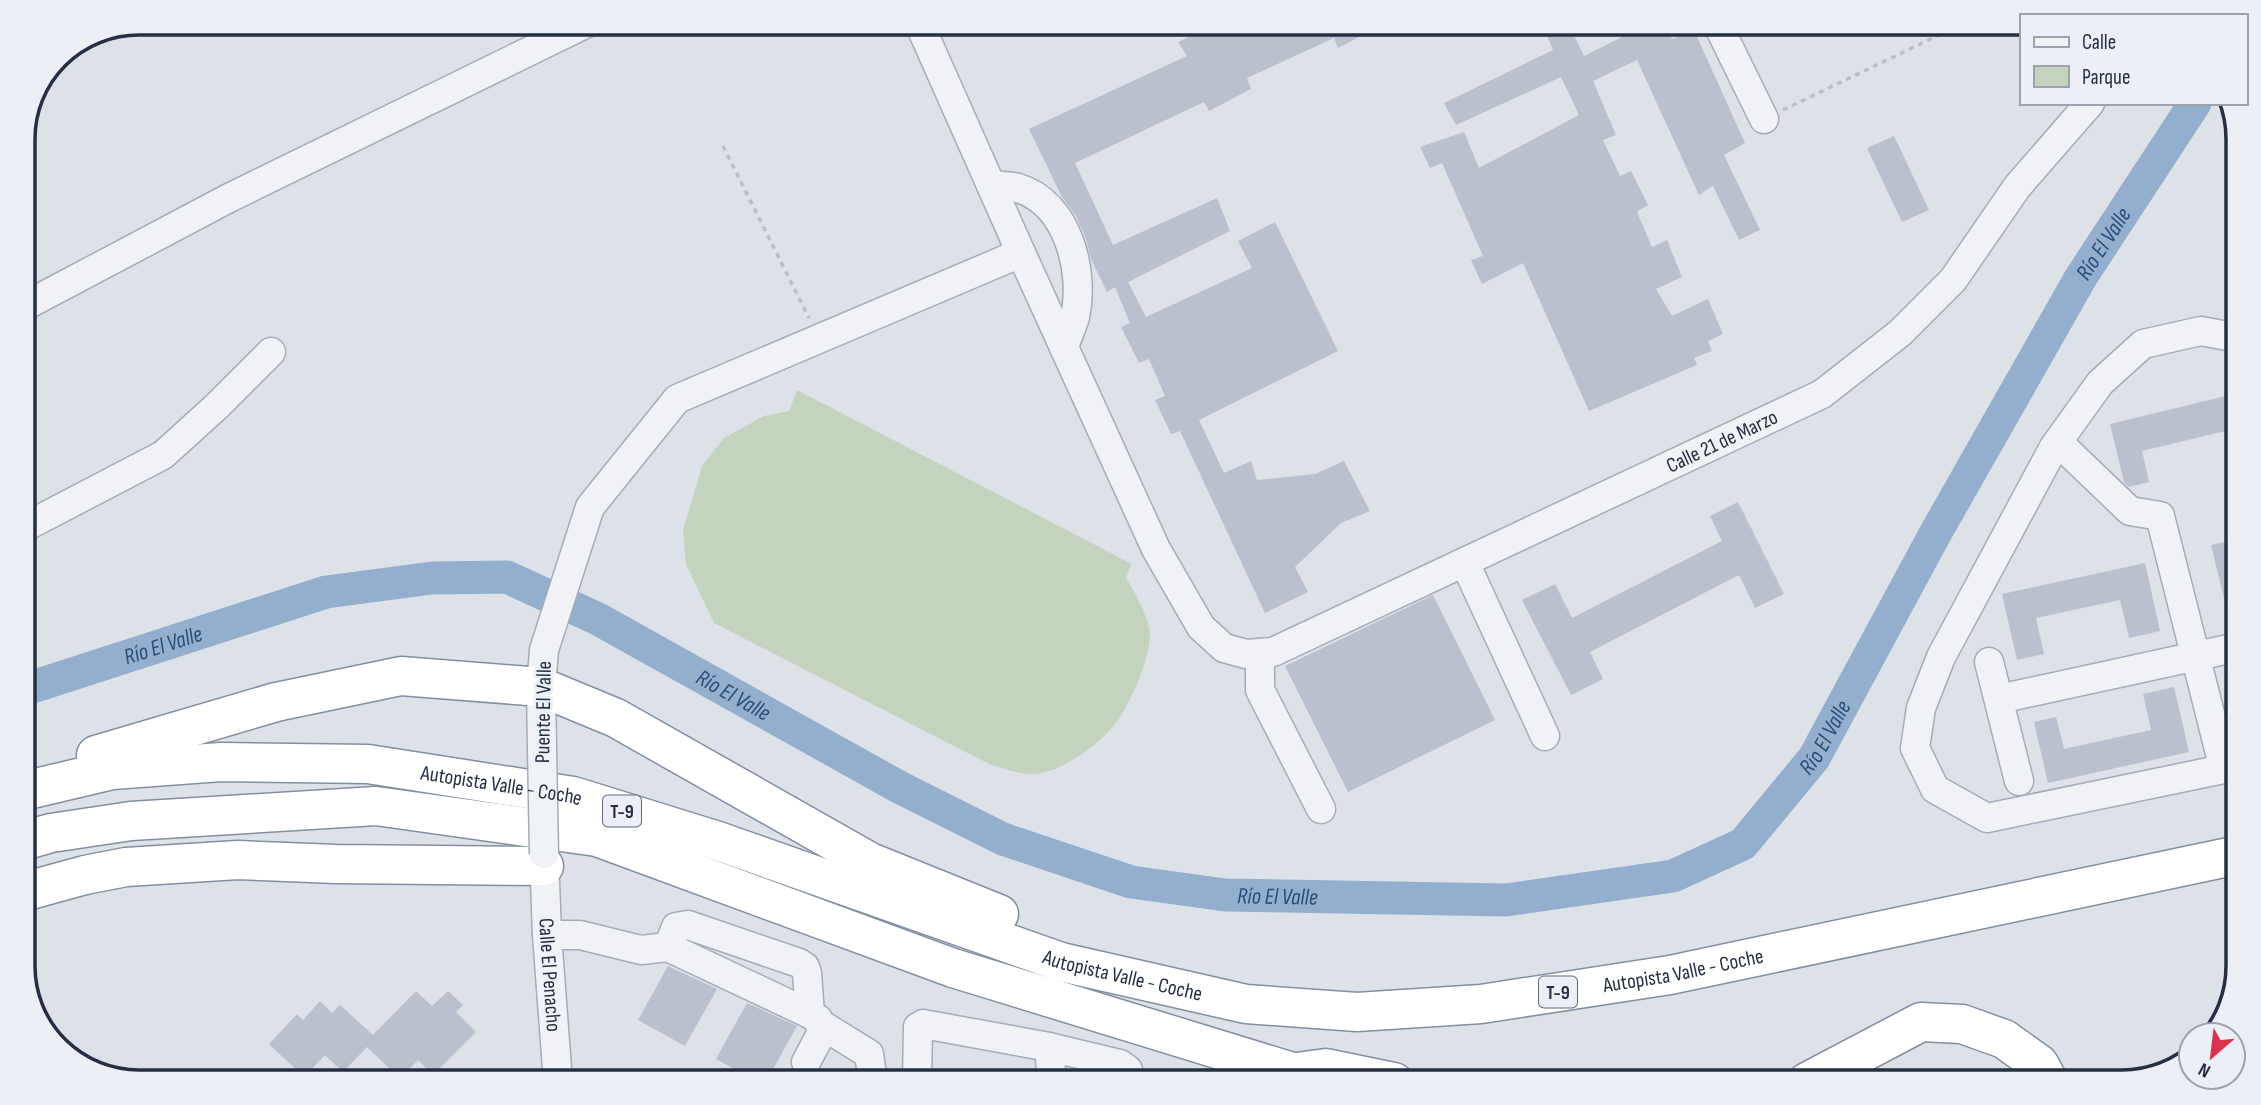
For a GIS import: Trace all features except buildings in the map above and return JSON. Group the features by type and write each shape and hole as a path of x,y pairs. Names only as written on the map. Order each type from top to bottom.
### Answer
{"highway":[{"path":"35,774 276,702 401,676 543,668 616,718 870,862 1199,995"},
{"name":"Autopista Valle - Coche","path":"35,788 112,770 221,762 368,764 573,796 718,841 1061,962 1246,1004 1357,1012 1481,1004 1670,975 2226,858"},
{"name":"Autopista Valle - Coche","path":"35,838 131,821 376,806 597,837 953,968 1285,1070"},
{"path":"35,889 126,867 238,860 349,865 544,860"},
{"path":"1829,1070 1921,1021 1962,1024 2004,1039 2039,1064 2042,1070"}],"street":[{"path":"35,301 229,198 562,35"},
{"path":"924,35 1156,549 1200,627 1224,648 1246,654 1260,653 1260,690 1321,809"},
{"path":"1723,35 1764,119"},
{"name":"Calle 21 de Marzo","path":"1260,653 1273,652 1822,394 1900,333 1953,280 2017,187 2088,105"},
{"path":"991,185 1019,188 1047,204 1064,227 1073,252 1077,275 1075,316 1064,348"},
{"name":"Puente El Valle","path":"544,860 543,668 571,561 590,507 677,399 1021,253"},
{"path":"2226,336 2201,331 2143,344 2100,383 2058,442 1941,657 1921,708 1915,748 1935,789 1987,818 2226,768"},
{"path":"35,522 163,455 271,352"},
{"path":"2058,442 2130,511 2160,516 2196,657 2226,751"},
{"path":"1465,563 1545,736"},
{"path":"1999,699 2226,650"},
{"path":"1989,662 2019,781"},
{"name":"Calle El Penacho","path":"544,860 557,1070"},
{"path":"668,947 676,927 682,925 766,951 805,967 816,1020 822,1032 806,1062"},
{"path":"547,935 580,935 641,950 668,947 816,1020 869,1054 871,1070"},
{"path":"751,986 766,951"},
{"path":"917,1070 918,1027 923,1024 1049,1047 1125,1066 1126,1070"},
{"path":"1049,1047 1051,1070"}],"path":[{"path":"1764,119 1939,35"},
{"path":"723,146 819,339"}],"green space":[{"path":"797,390 1132,564 1126,577 1148,622 1149,646 1140,678 1125,708 1113,726 1094,745 1069,762 1044,772 1023,773 991,765 714,623 686,564 683,530 702,466 724,438 764,416 789,411"}],"waterway":[{"name":"Río El Valle","path":"35,686 326,592 432,578 507,577 598,619 899,787 1003,839 1131,882 1225,895 1506,900 1673,876 1743,844 1814,758 1935,534 2081,277 2194,105"}]}
